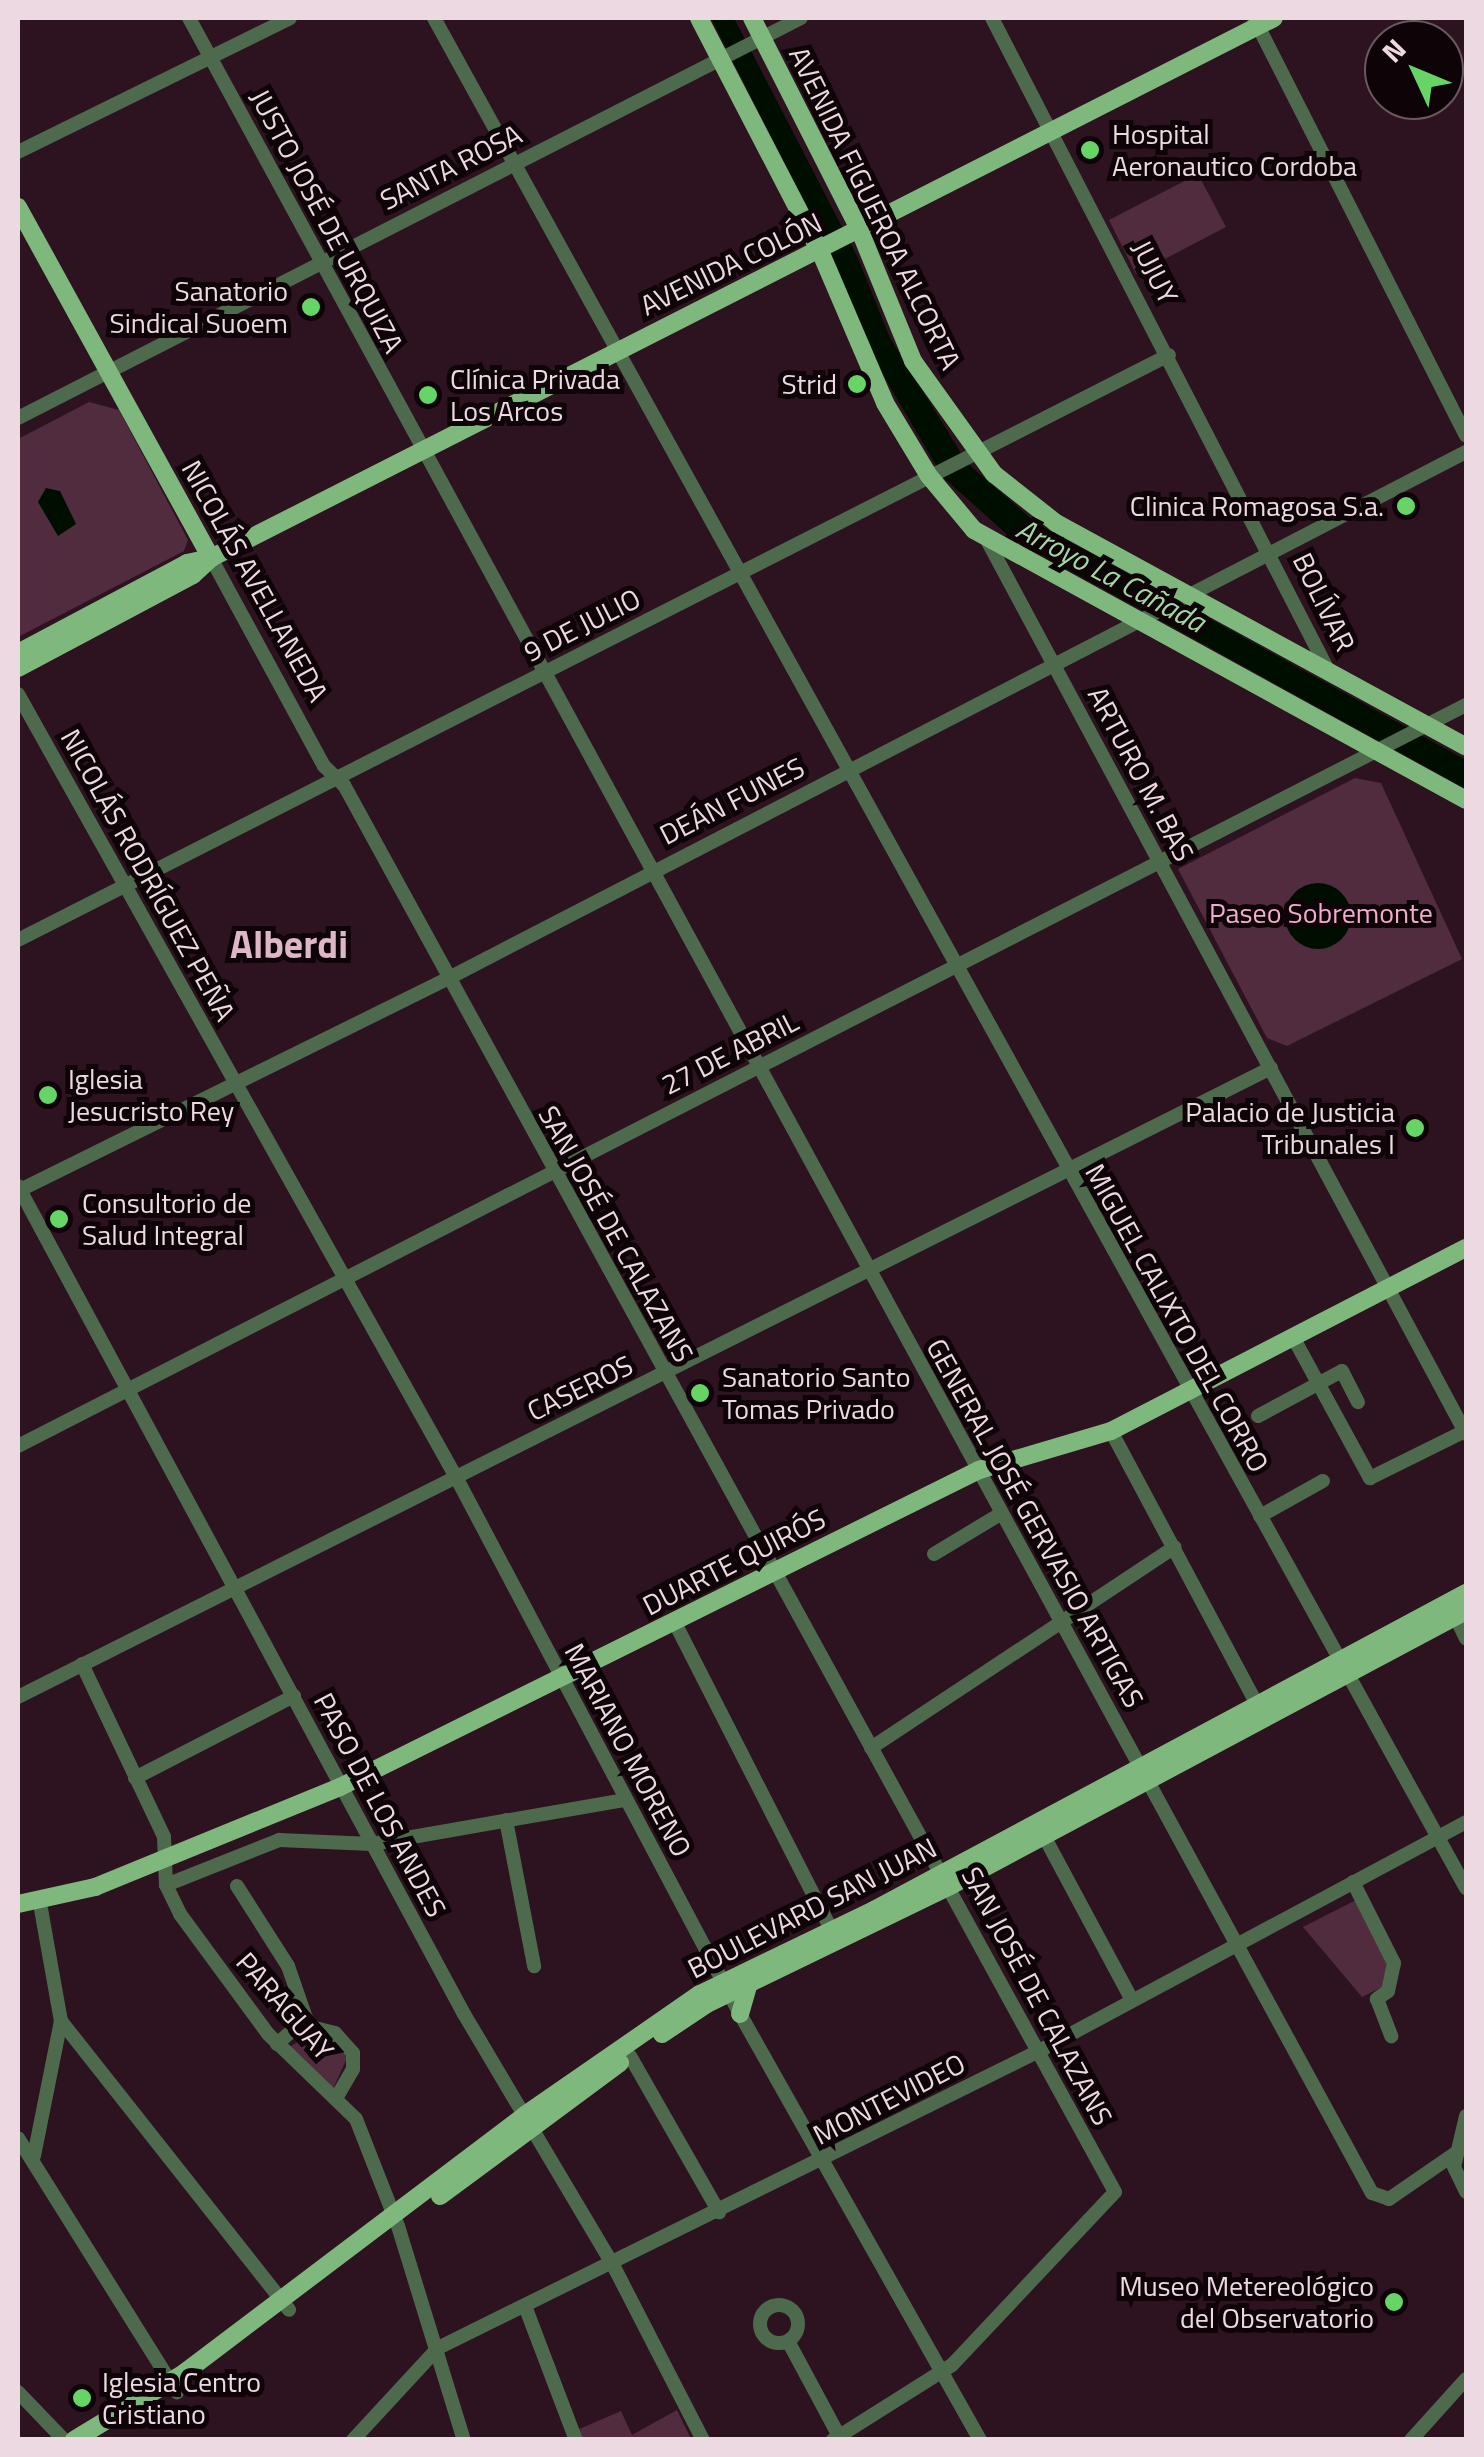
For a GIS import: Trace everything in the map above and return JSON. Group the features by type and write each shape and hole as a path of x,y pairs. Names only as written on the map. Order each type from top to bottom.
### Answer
{"main road":[{"path":"698,18 820,251 875,383 928,476 988,542 1466,800"},
{"name":"AVENIDA FIGUEROA ALCORTA","path":"752,18 860,232 913,361 975,453 1024,502 1466,747"},
{"name":"AVENIDA COLÓN","path":"18,668 192,575 211,558 618,350 860,232 1262,20"},
{"name":"NICOLÁS AVELLANEDA","path":"18,207 211,558"},
{"name":"AVENIDA COLÓN","path":"18,653 187,563 211,558"},
{"name":"DUARTE QUIRÓS","path":"18,1900 45,1905 166,1860 340,1787 979,1470 1111,1430 1466,1248"},
{"name":"BOULEVARD SAN JUAN","path":"528,2121 630,2056 725,1986 748,1983 946,1880 1343,1667 1466,1593"},
{"name":"BOULEVARD SAN JUAN","path":"98,2440 286,2306 528,2121 725,1986 832,1930 1044,1836 1257,1705 1461,1613"},
{"path":"18,1900 95,1887"},
{"path":"18,1914 45,1905"},
{"path":"740,2014 748,1983"},
{"name":"BOULEVARD SAN JUAN","path":"74,2440 174,2386"}],"street":[{"name":"JUSTO JOSÉ DE URQUIZA","path":"190,18 649,872"},
{"path":"18,152 290,18"},
{"name":"MIGUEL CALIXTO DEL CORRO","path":"434,18 1066,1171 1466,1888"},
{"name":"SANTA ROSA","path":"18,418 801,18"},
{"name":"JUJUY","path":"992,18 1271,551"},
{"path":"1262,20 1466,435"},
{"name":"9 DE JULIO","path":"18,940 1169,355"},
{"name":"DEÁN FUNES","path":"18,1189 446,978 1466,452"},
{"name":"ARTURO M. BAS","path":"988,542 1466,1432"},
{"name":"BOLÍVAR","path":"1271,551 1331,674"},
{"name":"NICOLÁS AVELLANEDA","path":"211,558 332,778 344,785 446,978"},
{"name":"NICOLÁS RODRÍGUEZ PEÑA","path":"18,694 235,1081"},
{"name":"27 DE ABRIL","path":"18,1446 1466,705"},
{"name":"GENERAL JOSÉ GERVASIO ARTIGAS","path":"649,872 1376,2199 1389,2199 1461,2150"},
{"name":"SAN JOSÉ DE CALAZANS","path":"446,978 946,1880 1114,2198 942,2373"},
{"name":"CASEROS","path":"18,1696 1272,1068"},
{"name":"MARIANO MORENO","path":"235,1081 456,1477 740,2014 980,2440"},
{"name":"PASO DE LOS ANDES","path":"18,1189 236,1587 340,1787 612,2262 703,2440"},
{"path":"1293,1336 1370,1478 1466,1432"},
{"path":"1258,1416 1342,1371 1358,1402"},
{"path":"1111,1430 1257,1705"},
{"path":"1260,1516 1323,1481"},
{"path":"934,1554 1002,1513"},
{"path":"871,1748 1064,1624 1174,1547"},
{"path":"1461,1613 1466,1639"},
{"path":"674,1623 832,1930"},
{"name":"PARAGUAY","path":"82,1664 164,1838 166,1884 185,1923 278,2044 356,2119 396,2221 464,2440"},
{"path":"135,1778 294,1696"},
{"path":"166,1884 279,1840 372,1844 624,1800"},
{"path":"506,1820 534,1966"},
{"name":"MONTEVIDEO","path":"353,2440 438,2348 1039,2051 1466,1822"},
{"path":"1044,1836 1132,2000"},
{"path":"1353,1882 1394,1964 1388,1991 1377,1999 1390,2036"},
{"path":"237,1886 288,1966 303,2024"},
{"path":"34,2156 62,2021 45,1905"},
{"path":"62,2021 286,2306"},
{"path":"278,2044 303,2024"},
{"path":"303,2024 335,2033 353,2053 353,2069 336,2098"},
{"path":"630,2056 719,2212"},
{"path":"1466,2116 1461,2150 1466,2192"},
{"path":"18,2138 34,2156 174,2386"},
{"path":"525,2306 576,2440"},
{"path":"788,2341 836,2438 942,2373"},
{"path":"1463,2383 1466,2402"},
{"path":"1411,2440 1463,2383"},
{"path":"18,2392 64,2440"}],"green space":[{"path":"1198,174 1226,227 1136,274 1109,220"},
{"path":"89,402 119,410 188,540 184,551 18,637 18,439"},
{"name":"Paseo Sobremonte","path":"1355,778 1381,783 1462,959 1287,1046 1267,1038 1178,869"},
{"path":"1356,1900 1390,1970 1386,1985 1362,1997 1303,1927"},
{"path":"315,2032 340,2046 347,2058 333,2089 289,2047"},
{"path":"677,2410 691,2439 581,2439 577,2430 621,2411 632,2435"}],"water":[{"name":"Arroyo La Cañada","path":"711,18 734,18 857,256 890,338 967,463 1036,523 1466,760 1466,789 1011,538 943,477 869,351 838,269"},
{"path":"46,488 60,491 76,524 58,536 38,502"},
{"path":"1318,883 1341,893 1351,916 1341,939 1318,949 1295,939 1285,916 1295,893"}],"place":[{"name":"Hospital Aeronautico Cordoba","path":"1090,150"},
{"name":"Sanatorio Sindical Suoem","path":"311,307"},
{"name":"Strid","path":"857,384"},
{"name":"Clínica Privada Los Arcos","path":"428,395"},
{"name":"Clinica Romagosa S.a.","path":"1406,506"},
{"name":"Iglesia Jesucristo Rey","path":"48,1095"},
{"name":"Palacio de Justicia Tribunales I","path":"1415,1128"},
{"name":"Consultorio de Salud Integral","path":"59,1219"},
{"name":"Sanatorio Santo Tomas Privado","path":"700,1393"},
{"name":"Museo Metereológico del Observatorio","path":"1394,2302"},
{"name":"Iglesia Centro Cristiano","path":"82,2398"}],"district":[{"name":"Alberdi","path":"289,945"}]}
